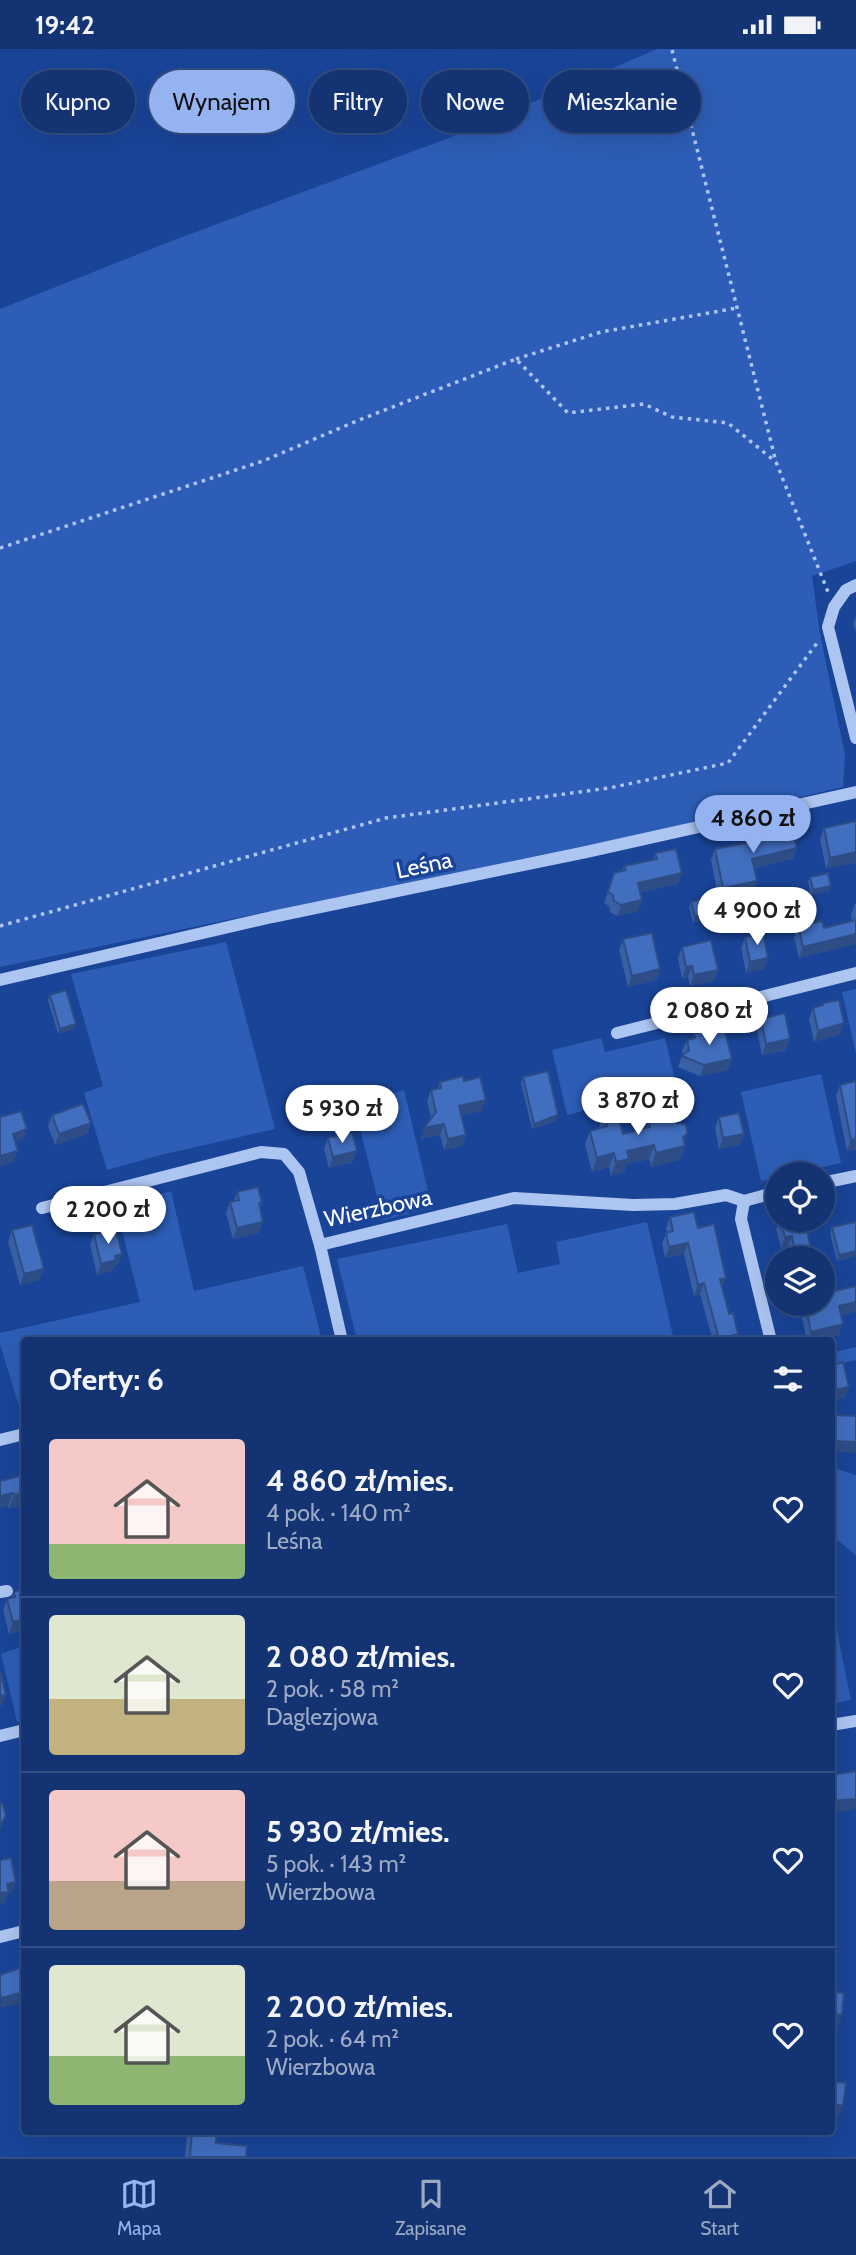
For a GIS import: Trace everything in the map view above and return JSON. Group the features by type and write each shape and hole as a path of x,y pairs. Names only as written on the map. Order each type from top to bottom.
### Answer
{"street":[{"path":"856,585 846,590 834,607 828,627 856,738"},
{"name":"Leśna","path":"0,981 272,917 573,855 856,792"},
{"path":"617,1033 856,973"},
{"name":"Wierzbowa","path":"42,1208 261,1152 284,1154 299,1172 320,1245 514,1198 633,1205 675,1204 726,1195 744,1201"},
{"path":"835,1180 856,1176"},
{"path":"765,1195 744,1201 741,1219 770,1337"},
{"path":"320,1245 341,1337"},
{"path":"0,1440 21,1434"},
{"path":"835,1724 856,1720"},
{"path":"0,1736 21,1731"},
{"path":"0,1937 21,1932"}],"path":[{"path":"673,50 776,462 834,607"},
{"path":"0,548 263,461 359,420 516,359 601,332 737,308"},
{"path":"516,359 568,413 644,404 672,417 727,422 776,462"},
{"path":"0,926 386,818 609,788 728,764 828,627"}],"shaded area":[{"path":"657,49 856,49 856,561 812,576 820,634 845,755 843,787 623,838 0,967 0,309 174,240 461,133 529,133 529,104 543,98 543,133 701,133 701,70 608,70"},
{"path":"226,942 275,1129 107,1170 84,1093 103,1086 71,974"},
{"path":"856,989 856,1054 842,992"},
{"path":"601,1038 605,1052 665,1038 682,1110 623,1124 617,1102 567,1115 552,1050"},
{"path":"821,1074 841,1163 765,1162 765,1180 761,1181 741,1092"},
{"path":"404,1090 432,1208 383,1220 354,1105"},
{"path":"171,1191 194,1291 303,1266 320,1337 21,1337 21,1412 0,1344 0,1333 140,1302 116,1207"},
{"path":"647,1222 673,1337 356,1337 337,1259 507,1224 518,1273 560,1264 556,1242"},
{"path":"856,1347 856,1360 835,1365 835,1352"},
{"path":"835,1468 856,1475 856,1555 835,1538"},
{"path":"835,1621 851,1700 835,1703"},
{"path":"21,1647 21,1721 17,1722 1,1654"}],"building":[{"path":"856,821 856,852 830,858 824,828"},
{"path":"796,823 799,839 795,840 797,848 752,859 757,881 723,888 715,849 773,837 771,829"},
{"path":"676,849 682,873 638,883 642,900 621,905 614,901 613,895 608,892 614,873 626,870 624,866 657,859 655,853"},
{"path":"828,873 831,886 813,890 810,877"},
{"path":"718,895 722,911 695,917 691,902"},
{"path":"856,920 856,934 803,947 798,926 822,921 824,928"},
{"path":"652,933 660,969 632,976 623,939"},
{"path":"763,933 768,958 750,962 745,937"},
{"path":"711,940 718,970 694,975 692,966 686,967 682,947"},
{"path":"66,990 76,1024 60,1029 50,995"},
{"path":"839,1000 844,1023 818,1031 813,1008"},
{"path":"785,1013 790,1039 766,1044 761,1019"},
{"path":"724,1027 732,1059 704,1065 682,1056 689,1050 687,1040 695,1038 694,1033"},
{"path":"548,1071 558,1115 534,1124 523,1077"},
{"path":"463,1076 464,1081 480,1077 486,1100 459,1106 466,1135 448,1139 444,1124 424,1128 436,1112 431,1090 441,1088 440,1082"},
{"path":"856,1081 856,1139 851,1140 840,1085"},
{"path":"83,1104 91,1123 59,1134 52,1115"},
{"path":"21,1111 27,1129 13,1134 18,1151 0,1156 0,1117"},
{"path":"617,1111 623,1134 650,1127 649,1120 674,1114 676,1123 685,1124 687,1128 687,1134 683,1137 685,1146 656,1153 654,1145 627,1151 629,1159 616,1162 614,1153 597,1158 590,1131 607,1126 604,1114"},
{"path":"739,1113 744,1134 723,1138 719,1117"},
{"path":"352,1132 357,1151 333,1157 328,1138"},
{"path":"258,1187 263,1222 237,1228 230,1202 239,1200 237,1192"},
{"path":"694,1212 698,1228 714,1224 726,1278 720,1279 729,1314 733,1313 738,1334 718,1337 704,1283 698,1285 688,1243 669,1247 666,1233 673,1231 670,1217"},
{"path":"856,1222 856,1251 839,1255 833,1232 835,1226"},
{"path":"32,1225 44,1269 24,1274 12,1230"},
{"path":"116,1229 122,1254 115,1256 116,1260 101,1264 94,1234"},
{"path":"784,1232 807,1232 810,1246 794,1246 792,1236 785,1237"},
{"path":"856,1286 856,1302 839,1306 843,1324 811,1332 808,1316 835,1316 835,1291"},
{"path":"843,1362 849,1387 835,1390 835,1365"},
{"path":"835,1415 856,1416 856,1442 835,1441"},
{"path":"21,1476 21,1494 0,1496 0,1481"},
{"path":"21,1589 21,1621 13,1622 7,1599 15,1597 14,1592"},
{"path":"0,1671 6,1695 0,1696"},
{"path":"856,1771 856,1799 835,1801 835,1774"},
{"path":"2,1803 6,1815 0,1822 0,1804"},
{"path":"11,1858 16,1882 7,1884 9,1892 0,1893 0,1860"},
{"path":"20,1968 21,1993 1,1998 0,1975"},
{"path":"835,1992 844,1993 842,2015 835,2014"},
{"path":"835,2082 846,2083 843,2106 835,2105"},
{"path":"192,2135 217,2135 216,2143 247,2146 246,2157 190,2157"}]}
